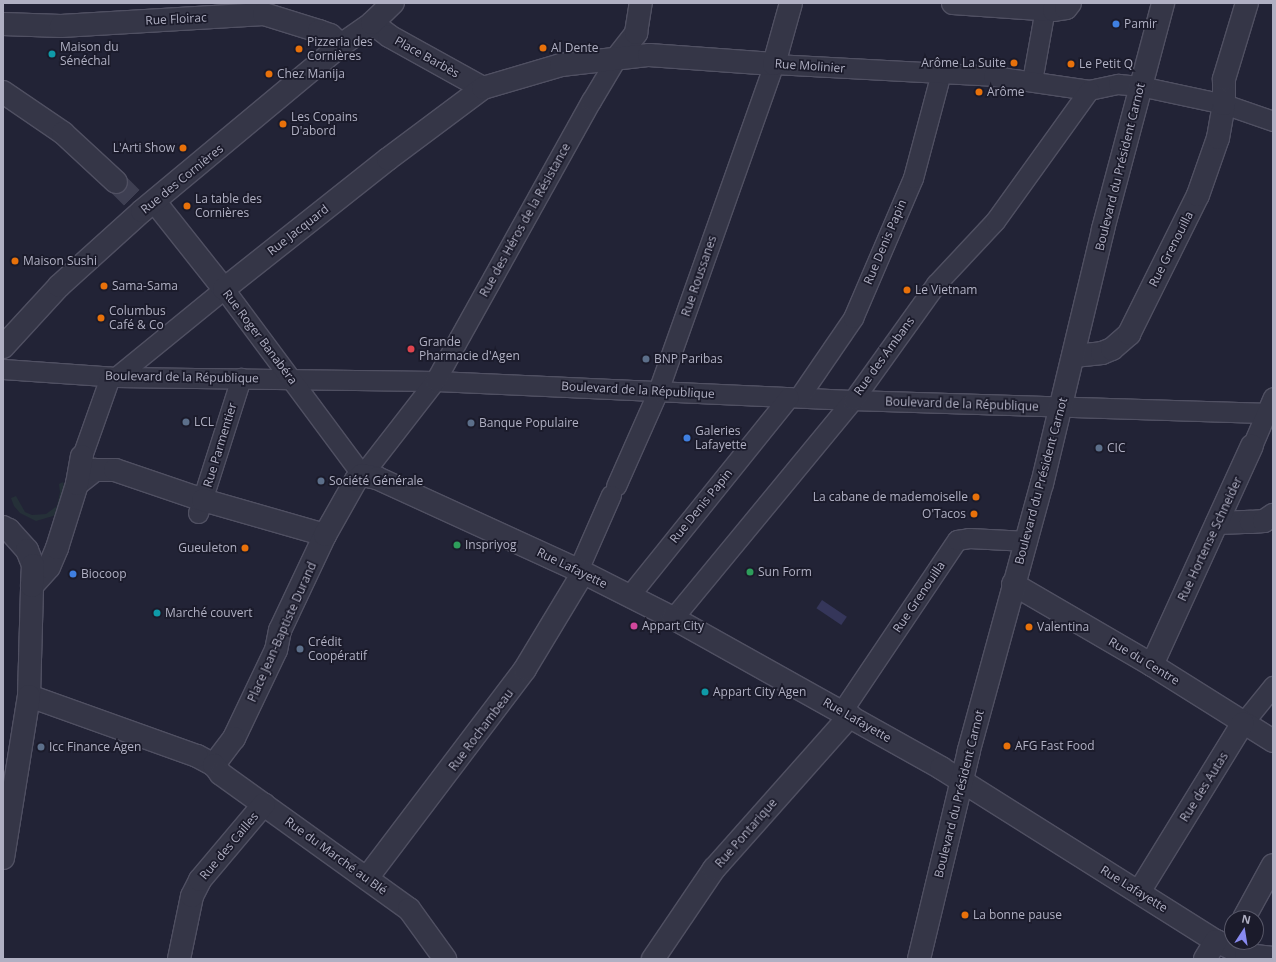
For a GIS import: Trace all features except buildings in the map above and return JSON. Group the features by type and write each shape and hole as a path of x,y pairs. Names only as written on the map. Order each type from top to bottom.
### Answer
{"street":[{"name":"Rue des Cornières","path":"3,347 59,286 143,203 341,45 372,23 393,3"},
{"path":"616,60 636,33 641,3"},
{"path":"774,64 791,3"},
{"path":"953,3 1053,6 1032,81"},
{"name":"Boulevard du Président Carnot","path":"919,959 962,781 1013,584 1027,541 1074,356 1103,229 1162,3"},
{"name":"Rue Grenouilla","path":"1074,356 1102,353 1112,349 1129,334 1206,178 1218,138 1224,104 1224,79 1248,3"},
{"name":"Rue Floirac","path":"3,24 61,26 265,8 330,35 341,45"},
{"name":"Place Barbès","path":"372,23 389,36 483,88"},
{"name":"Rue Molinier","path":"483,88 561,65 616,60 649,55 774,64 941,73 1032,81 1089,90 1118,84 1140,86 1224,104 1273,121"},
{"name":"Rue des Héros de la Résistance","path":"362,476 435,381 594,94 616,60"},
{"name":"Rue Roussanes","path":"580,572 614,490 658,391 774,64"},
{"name":"Rue Denis Papin","path":"629,596 794,397 853,318 913,178 941,73"},
{"name":"Rue Jacquard","path":"113,377 388,159 483,88"},
{"name":"Rue des Ambans","path":"673,618 853,400 936,284 995,221 1089,90"},
{"path":"3,92 63,133 116,182"},
{"name":"Rue Roger Banabéra","path":"143,203 224,289 362,476"},
{"name":"Boulevard de la République","path":"3,370 113,377 291,378 435,381 853,400 1061,407 1271,408"},
{"path":"32,586 49,567 57,548 77,484 82,456 113,377"},
{"name":"Rue Parmentier","path":"200,506 241,378"},
{"name":"Rue Hortense Schneider","path":"1152,665 1252,446 1271,408"},
{"path":"77,484 95,470 109,470 200,506 325,535"},
{"name":"Place Jean-Baptiste Durand","path":"214,765 234,738 276,650 280,630 325,535 356,480 362,476"},
{"name":"Rue Lafayette","path":"362,476 376,478 580,572 673,618 846,713 962,781 1139,892 1220,947 1246,955 1273,958"},
{"path":"1217,523 1251,522 1264,520 1273,515"},
{"path":"3,858 11,768 30,696 33,565 27,550 6,529"},
{"name":"Rue Grenouilla","path":"846,713 958,540 969,538 1027,541"},
{"name":"Rue Rochambeau","path":"368,878 525,669 580,572"},
{"name":"Rue du Centre","path":"1013,584 1152,665 1273,741"},
{"name":"Rue des Autas","path":"1139,892 1243,723 1273,686"},
{"path":"30,696 197,756 214,765"},
{"name":"Rue Pontarique","path":"654,959 714,868 846,713"},
{"name":"Rue du Marché au Blé","path":"214,765 221,774 368,878 408,909 445,959"},
{"name":"Rue des Cailles","path":"179,959 192,896 200,880 264,804"},
{"path":"1248,910 1273,865"}],"shaded area":[{"path":"63,482 66,493 60,510 53,516 36,521 20,513 14,506 11,498 16,496 25,512 32,515 46,514 57,506 60,492 59,484"}],"water":[{"path":"822,600 847,617 841,625 816,608"}],"tunnel":[{"path":"116,182 132,198"}],"place":[{"name":"Pamir","path":"1116,24"},
{"name":"Al Dente","path":"543,48"},
{"name":"Pizzeria des Cornières","path":"299,49"},
{"name":"Maison du Sénéchal","path":"52,54"},
{"name":"Arôme La Suite","path":"1014,63"},
{"name":"Le Petit Q","path":"1071,64"},
{"name":"Chez Manija","path":"269,74"},
{"name":"Arôme","path":"979,92"},
{"name":"Les Copains D'abord","path":"283,124"},
{"name":"L'Arti Show","path":"183,148"},
{"name":"La table des Cornières","path":"187,206"},
{"name":"Maison Sushi","path":"15,261"},
{"name":"Sama-Sama","path":"104,286"},
{"name":"Le Vietnam","path":"907,290"},
{"name":"Columbus Café & Co","path":"101,318"},
{"name":"Grande Pharmacie d'Agen","path":"411,349"},
{"name":"BNP Paribas","path":"646,359"},
{"name":"LCL","path":"186,422"},
{"name":"Banque Populaire","path":"471,423"},
{"name":"Galeries Lafayette","path":"687,438"},
{"name":"CIC","path":"1099,448"},
{"name":"Société Générale","path":"321,481"},
{"name":"La cabane de mademoiselle","path":"976,497"},
{"name":"O'Tacos","path":"974,514"},
{"name":"Inspriyog","path":"457,545"},
{"name":"Gueuleton","path":"245,548"},
{"name":"Sun Form","path":"750,572"},
{"name":"Biocoop","path":"73,574"},
{"name":"Marché couvert","path":"157,613"},
{"name":"Appart City","path":"634,626"},
{"name":"Valentina","path":"1029,627"},
{"name":"Crédit Coopératif","path":"300,649"},
{"name":"Appart City Agen","path":"705,692"},
{"name":"AFG Fast Food","path":"1007,746"},
{"name":"Icc Finance Agen","path":"41,747"},
{"name":"La bonne pause","path":"965,915"}]}
